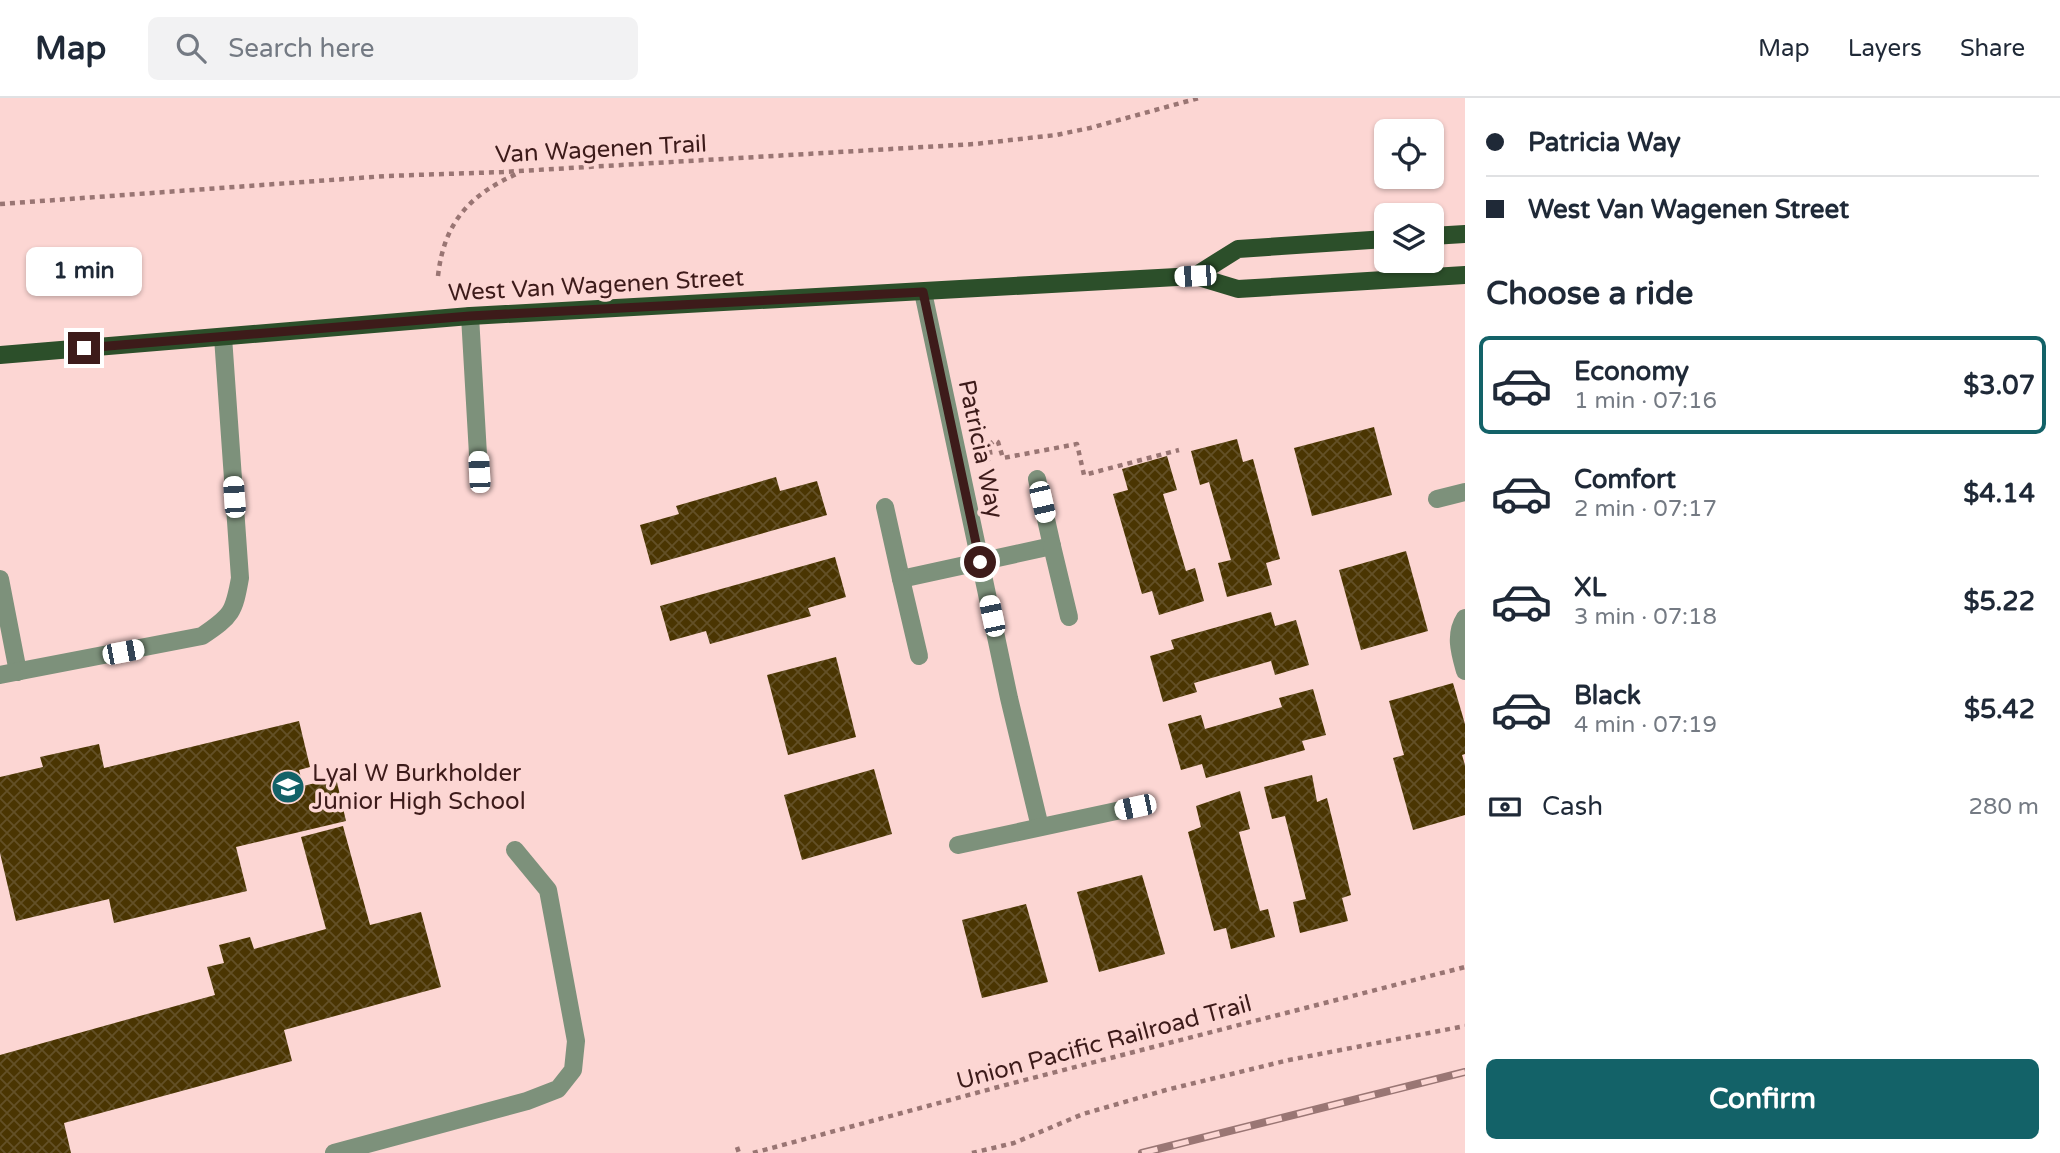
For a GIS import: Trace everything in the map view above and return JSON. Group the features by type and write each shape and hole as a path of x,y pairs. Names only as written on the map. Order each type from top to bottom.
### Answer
{"main road":[{"path":"1444,235 1465,234"},
{"name":"West Van Wagenen Street","path":"1195,276 1238,249 1374,240"},
{"name":"West Van Wagenen Street","path":"0,355 470,316 1195,276 1238,289 1465,275"}],"street":[{"name":"Patricia Way","path":"923,292 1009,698 1040,827"},
{"path":"470,316 479,472"},
{"path":"0,579 9,673 202,636 221,624 235,606 240,578 223,337"},
{"path":"1037,479 1069,617"},
{"path":"1437,499 1465,492"},
{"path":"886,507 919,656"},
{"path":"901,579 1052,546"},
{"path":"1465,618 1459,627 1459,647 1465,671"},
{"path":"958,845 1135,807"},
{"path":"334,1153 527,1101 558,1089 573,1070 576,1041 548,890 515,850"}],"path":[{"name":"Van Wagenen Trail","path":"0,204 315,180 525,171 989,142 1056,135 1090,128 1199,98"},
{"path":"438,276 446,239 460,213 483,192 525,171"},
{"path":"985,461 991,457 989,444 995,440 1003,458 1077,443 1084,475 1179,450"},
{"name":"Union Pacific Railroad Trail","path":"753,1153 1465,967"},
{"path":"972,1153 1014,1143 1083,1114 1166,1090 1289,1060 1465,1026"}],"building":[{"path":"1374,427 1392,495 1312,516 1294,448"},
{"path":"1237,439 1243,462 1253,459 1280,559 1266,563 1272,585 1227,597 1218,563 1231,560 1209,482 1200,485 1191,451"},
{"path":"1167,456 1177,490 1163,494 1186,571 1195,568 1204,601 1159,615 1152,591 1142,594 1113,494 1128,490 1122,469"},
{"path":"776,477 780,491 817,481 827,515 651,565 640,525 679,514 676,506"},
{"path":"1406,551 1428,631 1361,650 1339,570"},
{"path":"835,557 846,597 808,608 811,616 710,644 706,631 670,641 660,606"},
{"path":"1271,612 1275,626 1296,620 1309,665 1275,675 1271,661 1194,683 1197,692 1163,702 1150,656 1174,649 1171,640"},
{"path":"836,657 856,737 788,755 767,675"},
{"path":"1453,683 1465,724 1465,754 1462,755 1465,765 1465,815 1413,830 1393,758 1404,755 1389,701"},
{"path":"1313,689 1326,735 1302,741 1305,750 1206,778 1202,764 1181,770 1168,724 1201,715 1205,729 1282,707 1279,698"},
{"path":"299,721 310,767 299,770 303,786 336,778 346,821 236,847 247,891 114,923 109,899 16,921 0,853 0,777 43,767 40,757 99,744 104,768"},
{"path":"874,769 892,834 802,860 784,795"},
{"path":"1312,775 1317,802 1327,798 1351,895 1342,898 1348,921 1300,933 1293,902 1306,899 1285,816 1272,819 1264,787"},
{"path":"1240,791 1250,829 1239,832 1260,911 1268,909 1275,937 1231,949 1226,928 1214,931 1188,832 1201,827 1196,806"},
{"path":"343,826 370,925 421,912 441,987 284,1030 292,1061 64,1123 71,1153 0,1153 0,1055 215,995 207,967 224,963 219,945 250,937 254,949 326,929 301,837"},
{"path":"1142,875 1165,954 1099,972 1077,892"},
{"path":"1026,904 1048,982 982,998 962,920"}],"railway":[{"path":"1142,1153 1465,1072"}],"place":[{"name":"Lyal W Burkholder Junior High School","path":"288,787"}],"route":[{"path":"84,348 470,316 923,292 980,562"}]}
